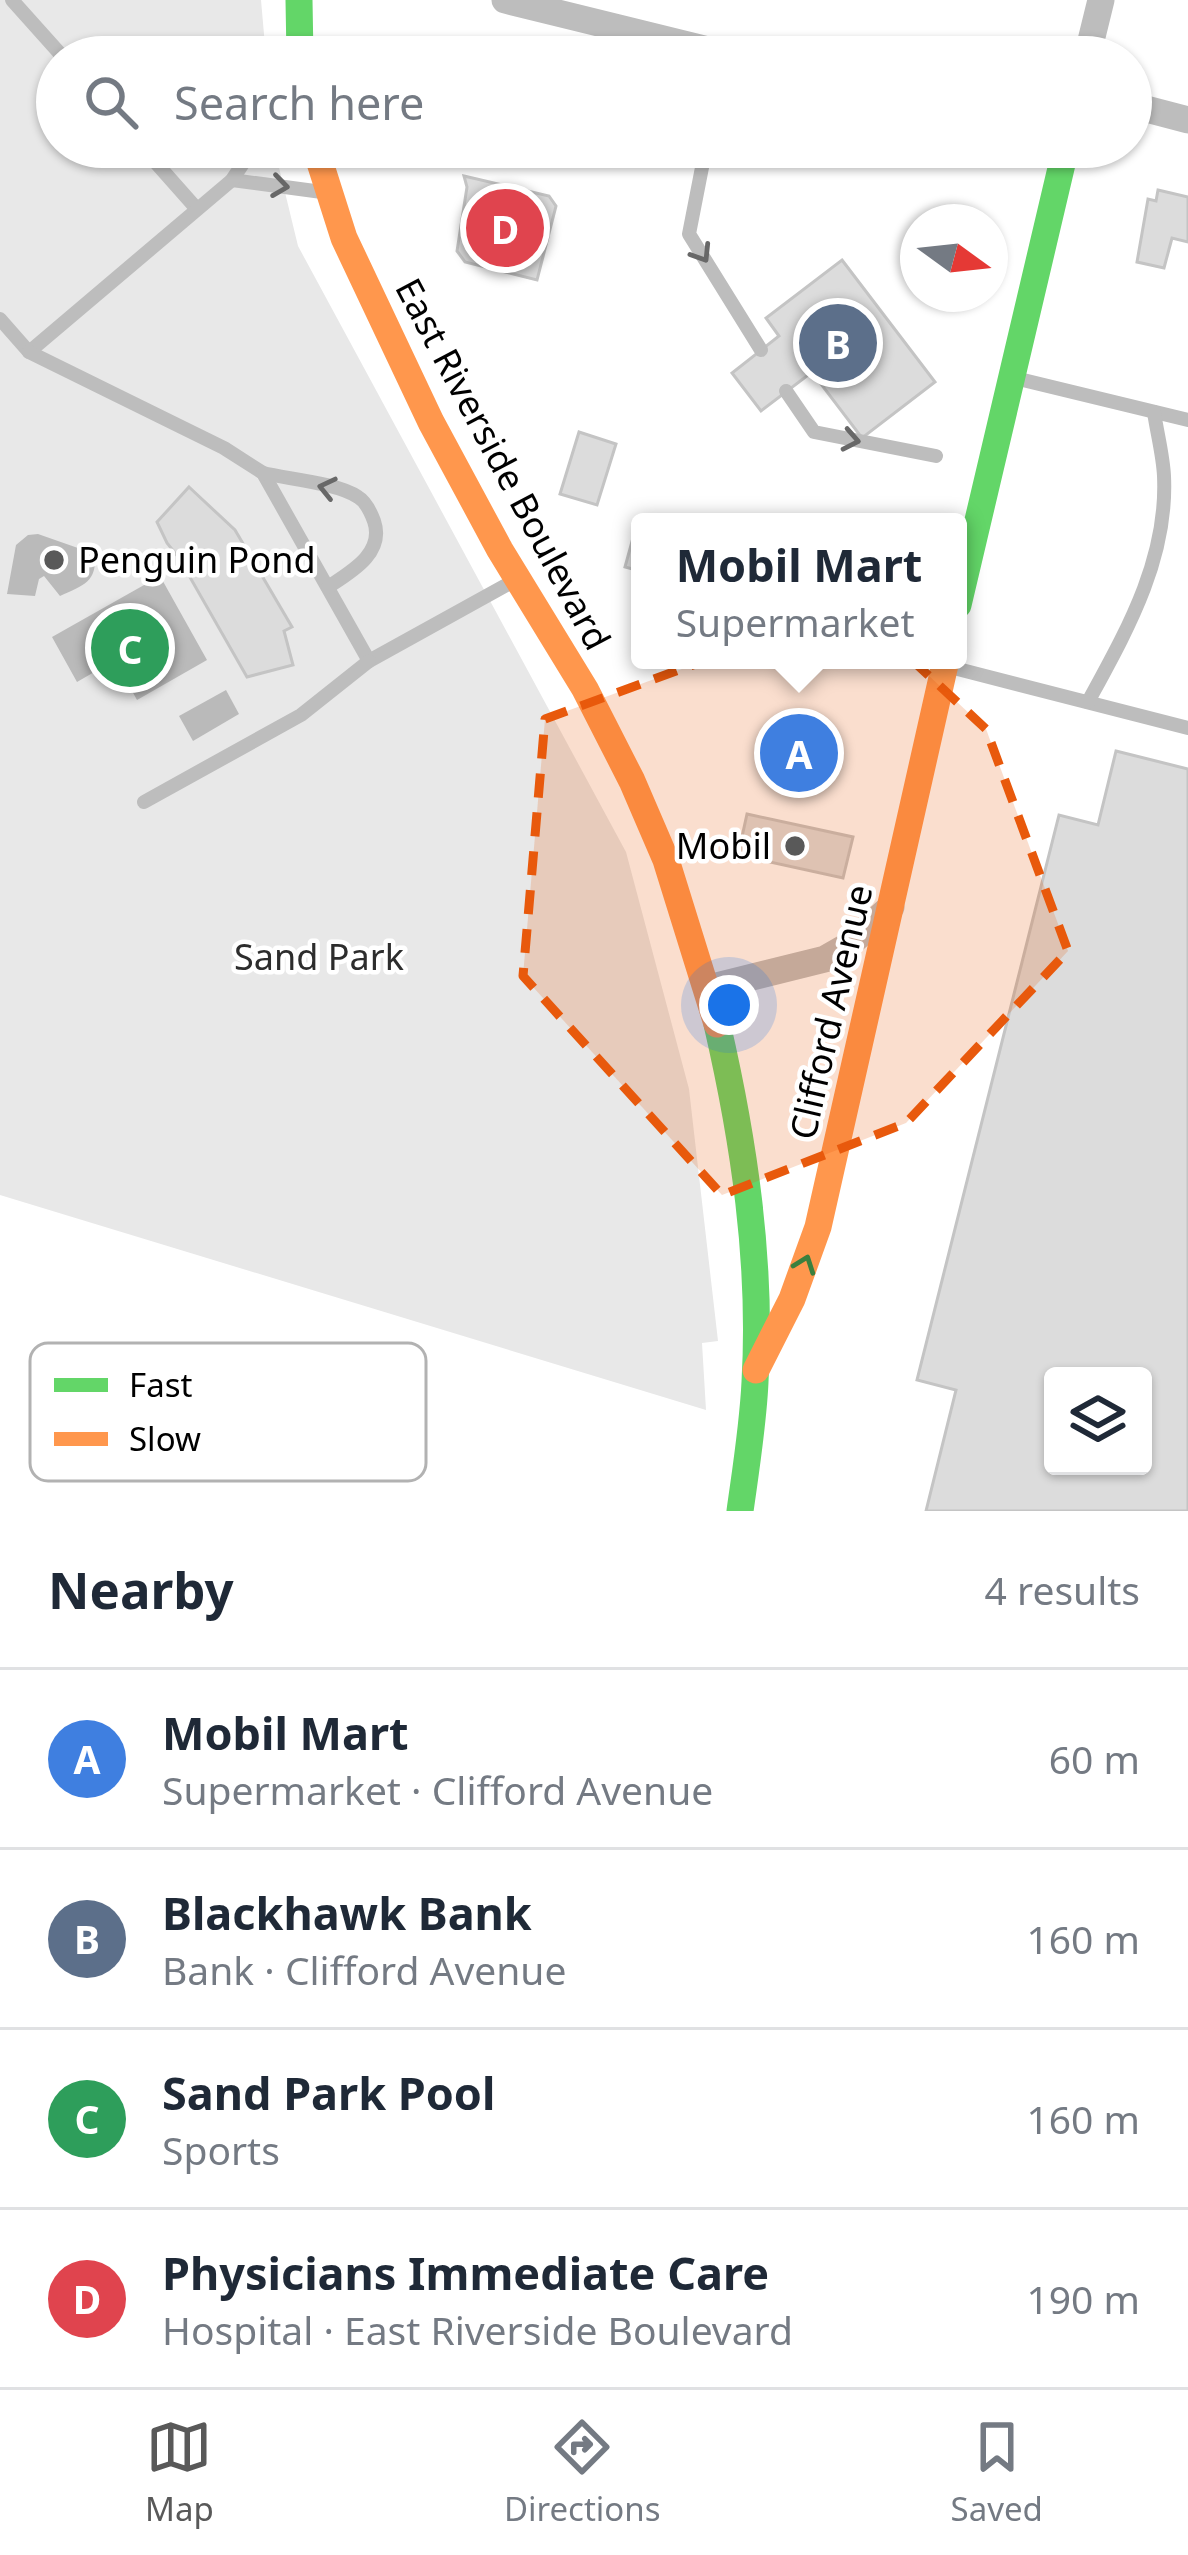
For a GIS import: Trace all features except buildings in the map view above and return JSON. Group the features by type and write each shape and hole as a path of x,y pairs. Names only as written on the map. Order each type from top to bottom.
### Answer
{"main road":[{"path":"299,0 300,36"},
{"name":"East Riverside Boulevard","path":"321,168 344,241 403,365 517,579 594,704 631,782 670,871 709,988 741,1147 752,1240 756,1370 740,1511"},
{"path":"967,566 1061,168"},
{"name":"Clifford Avenue","path":"756,1370 792,1299 818,1227 944,669"}],"street":[{"path":"505,0 652,36"},
{"path":"1092,36 1101,0"},
{"path":"1152,111 1188,120"},
{"path":"709,988 824,959 846,947 894,904"}],"lane":[{"path":"12,0 44,36"},
{"path":"161,168 196,208"},
{"path":"29,352 232,180 240,168"},
{"path":"702,168 689,234 761,350"},
{"path":"232,180 328,193"},
{"path":"0,319 29,352 224,448 263,473 360,498 372,515 375,544 356,569 328,587"},
{"path":"1010,377 1188,420"},
{"path":"787,391 814,432 936,457"},
{"path":"1088,702 1146,589 1159,539 1164,477 1154,412"},
{"path":"263,473 369,661"},
{"path":"144,802 301,716 369,661 517,579"},
{"path":"967,669 1188,728"}],"highlighted area":[{"path":"854,606 986,729 1068,951 906,1123 722,1195 523,976 545,719"}],"green space":[{"name":"Sand Park","path":"0,0 261,0 264,36 36,36 36,168 279,168 298,246 626,852 689,1089 718,1341 702,1343 706,1410 0,1195"}],"shaded area":[{"name":"Penguin Pond","path":"38,534 95,554 94,571 87,581 60,596 44,576 35,596 7,594 16,545"},
{"path":"160,576 207,660 137,700 115,660 77,682 52,637"},
{"path":"226,690 239,714 193,741 179,716"}],"traffic: fast":[{"path":"299,0 300,36"},
{"path":"967,567 1061,168"},
{"path":"717,1024 743,1157 756,1292 754,1398 740,1511"}],"traffic: slow":[{"path":"322,168 344,238 431,422 500,550 585,689 632,781 666,860 717,1024"},
{"path":"756,1370 792,1299 818,1227 944,669"}],"place":[{"name":"Physicians Immediate Care","path":"505,228"},
{"name":"Blackhawk Bank","path":"838,343"},
{"name":"Penguin Pond","path":"54,560"},
{"name":"Sand Park Pool","path":"130,648"},
{"name":"Mobil Mart","path":"799,753"},
{"name":"Mobil","path":"795,846"}]}
